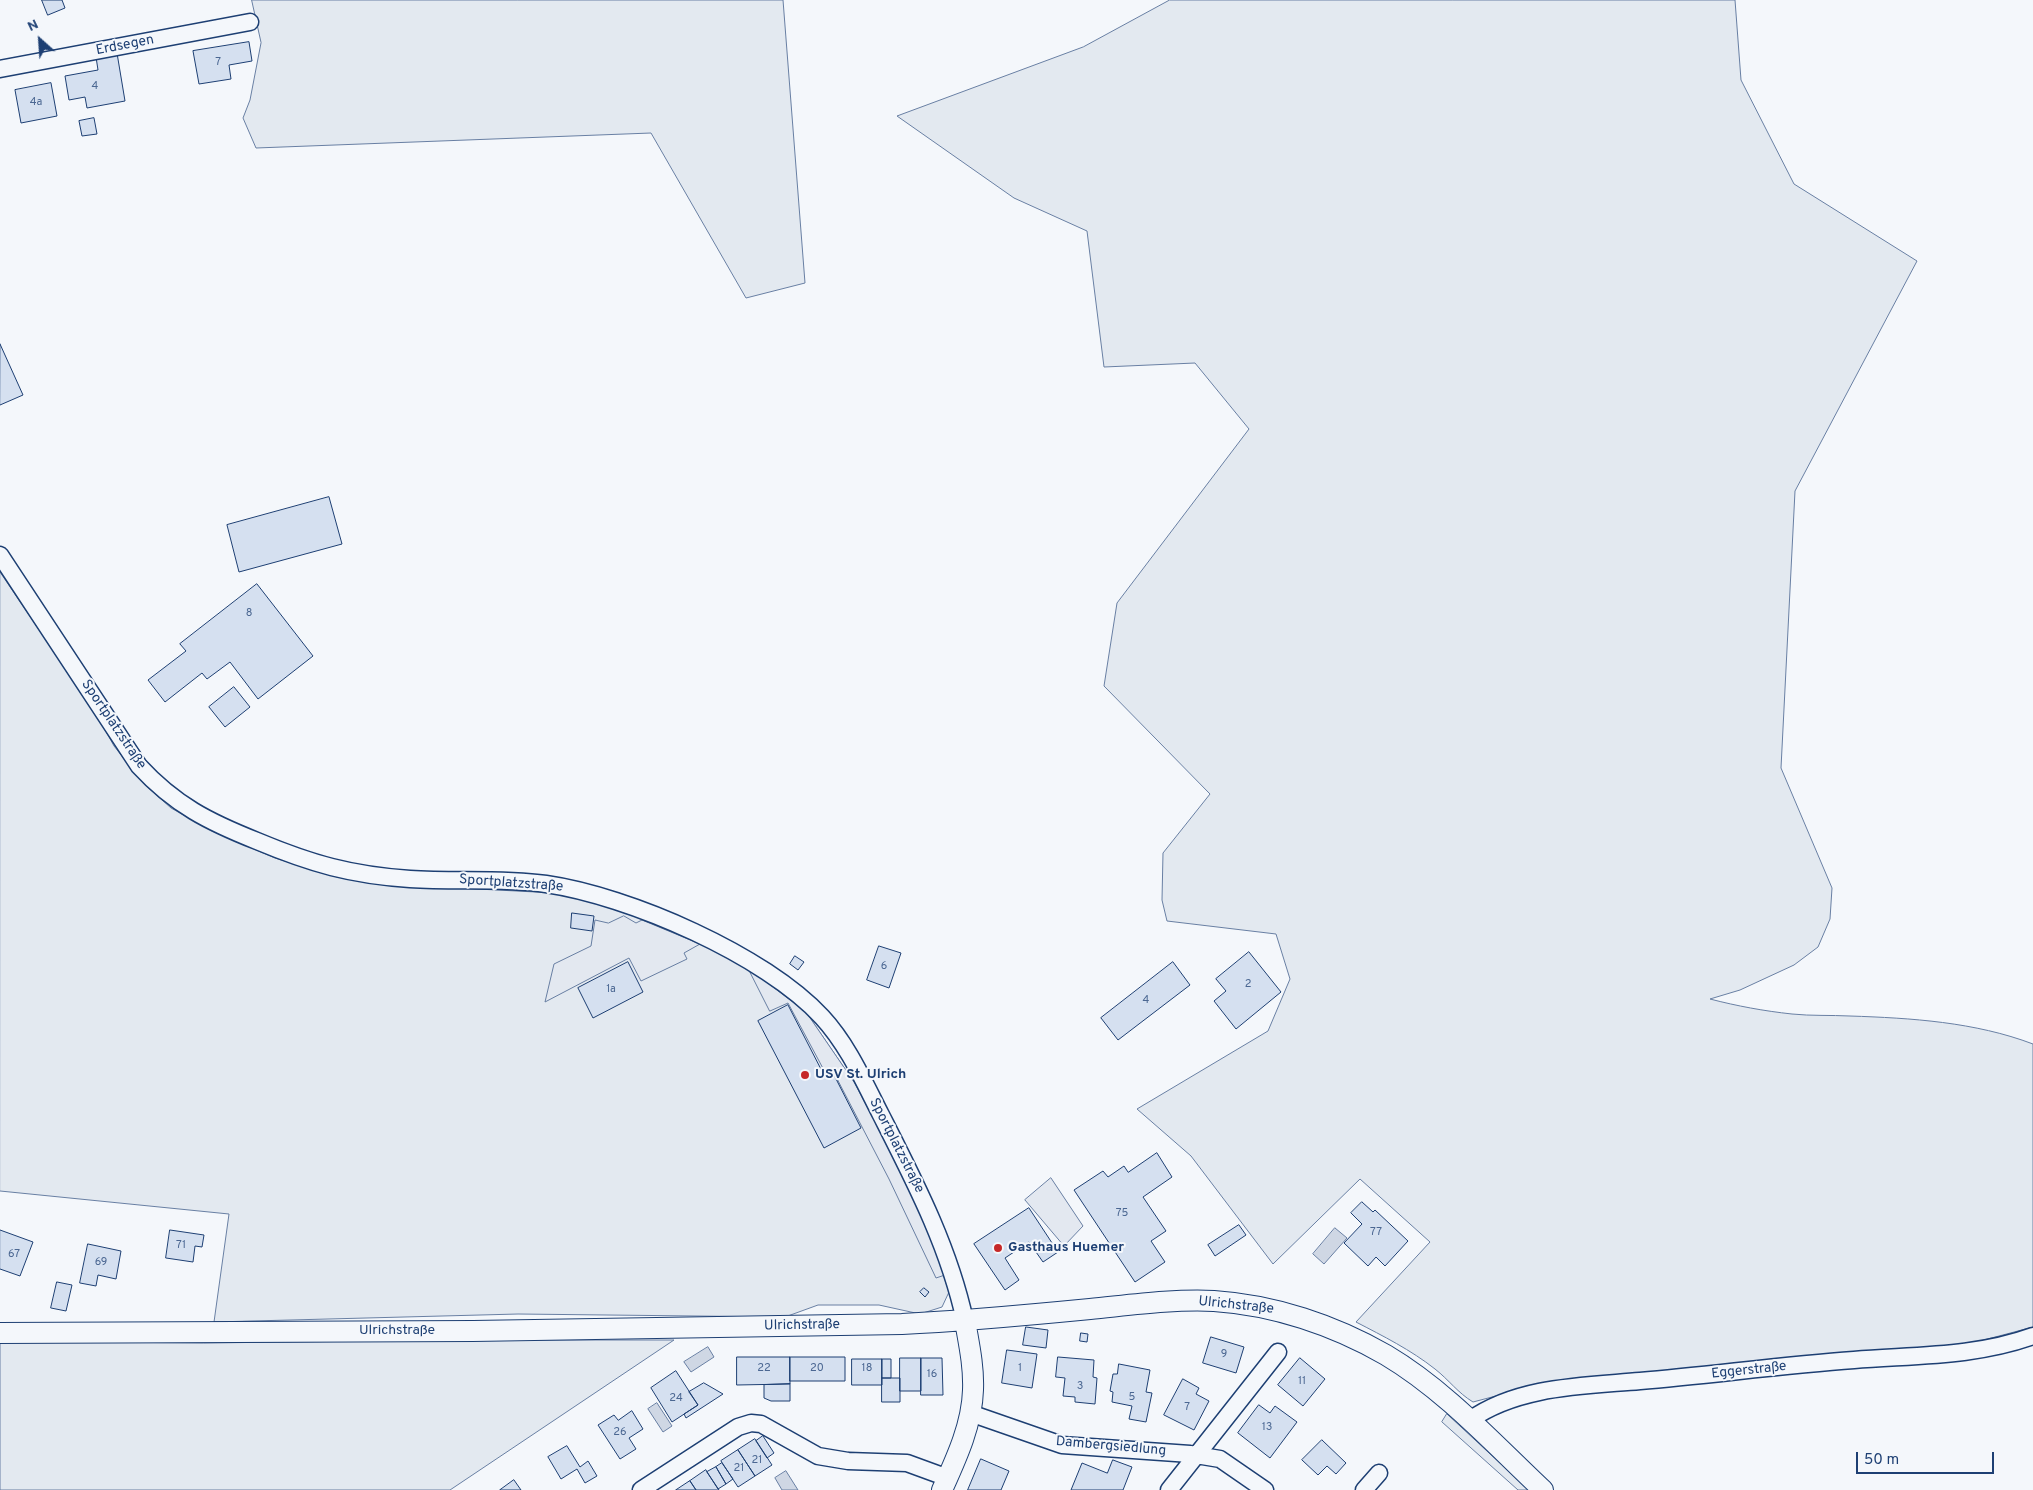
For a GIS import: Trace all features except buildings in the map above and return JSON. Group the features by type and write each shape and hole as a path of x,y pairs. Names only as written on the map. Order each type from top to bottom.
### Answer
{"street":[{"name":"Erdsegen","path":"0,69 250,22"},
{"name":"Sportplatzstraße","path":"0,555 139,766 159,788 186,808 210,822 332,869 412,879 544,884 577,890 617,901 724,946 803,998 839,1037 921,1193 944,1247 958,1290 965,1321"},
{"name":"Ulrichstraße","path":"0,1333 463,1331 902,1324 965,1321 1173,1302 1214,1301 1276,1310 1344,1335 1386,1355 1427,1384 1470,1420 1543,1490"},
{"path":"641,1490 738,1427 751,1423 761,1424 818,1456 848,1461 894,1461 907,1463 945,1484 964,1439 973,1391 972,1368 965,1321"},
{"name":"Eggerstraße","path":"1470,1420 1494,1405 1516,1398 1572,1387 1854,1360 1956,1354 1992,1348 2033,1336"},
{"path":"1169,1490 1278,1352"},
{"name":"Dambergsiedlung","path":"970,1413 1062,1445 1198,1455 1226,1462 1265,1490"},
{"path":"1364,1490 1379,1473"}],"shaded area":[{"path":"252,0 783,0 805,283 746,298 651,133 256,148 243,118 250,100 261,43"},
{"path":"1170,0 1735,0 1741,80 1794,184 1917,261 1795,491 1781,768 1832,888 1830,919 1818,947 1794,965 1740,990 1710,999 1792,1014 1896,1018 1943,1022 1989,1031 2033,1044 2033,1327 1965,1345 1534,1386 1473,1402 1426,1362 1356,1322 1430,1242 1360,1179 1273,1264 1191,1156 1137,1109 1268,1031 1290,979 1276,934 1167,921 1162,900 1163,853 1210,794 1104,686 1117,603 1249,429 1195,363 1104,367 1087,231 1014,198 897,116 1083,47"},
{"path":"0,572 98,717 114,746 144,784 171,808 212,831 275,858 337,877 400,885 555,893 580,898 637,916 723,952 806,1012 854,1082 922,1210 949,1292 942,1307 920,1314 879,1305 818,1305 785,1317 518,1314 214,1322 229,1214 0,1191"},
{"path":"624,916 636,923 642,920 700,944 684,953 687,959 641,981 629,958 545,1002 554,964 591,946 595,920 608,923"},
{"path":"748,968 806,1012 854,1082 922,1210 945,1275 936,1278 889,1179 833,1071 826,1074 788,1003 770,1011"},
{"path":"1051,1178 1083,1226 1064,1246 1025,1200"},
{"path":"1335,1228 1347,1238 1324,1264 1313,1254"},
{"path":"674,1340 450,1490 0,1490 0,1341 203,1343"},
{"path":"708,1347 714,1357 691,1372 684,1362"},
{"path":"657,1403 672,1426 663,1432 648,1409"},
{"path":"1447,1414 1529,1490 1518,1490 1442,1422"},
{"path":"786,1471 798,1490 782,1490 775,1478"}],"place":[{"name":"USV St. Ulrich","path":"805,1075"},
{"name":"Gasthaus Huemer","path":"998,1248"}]}
